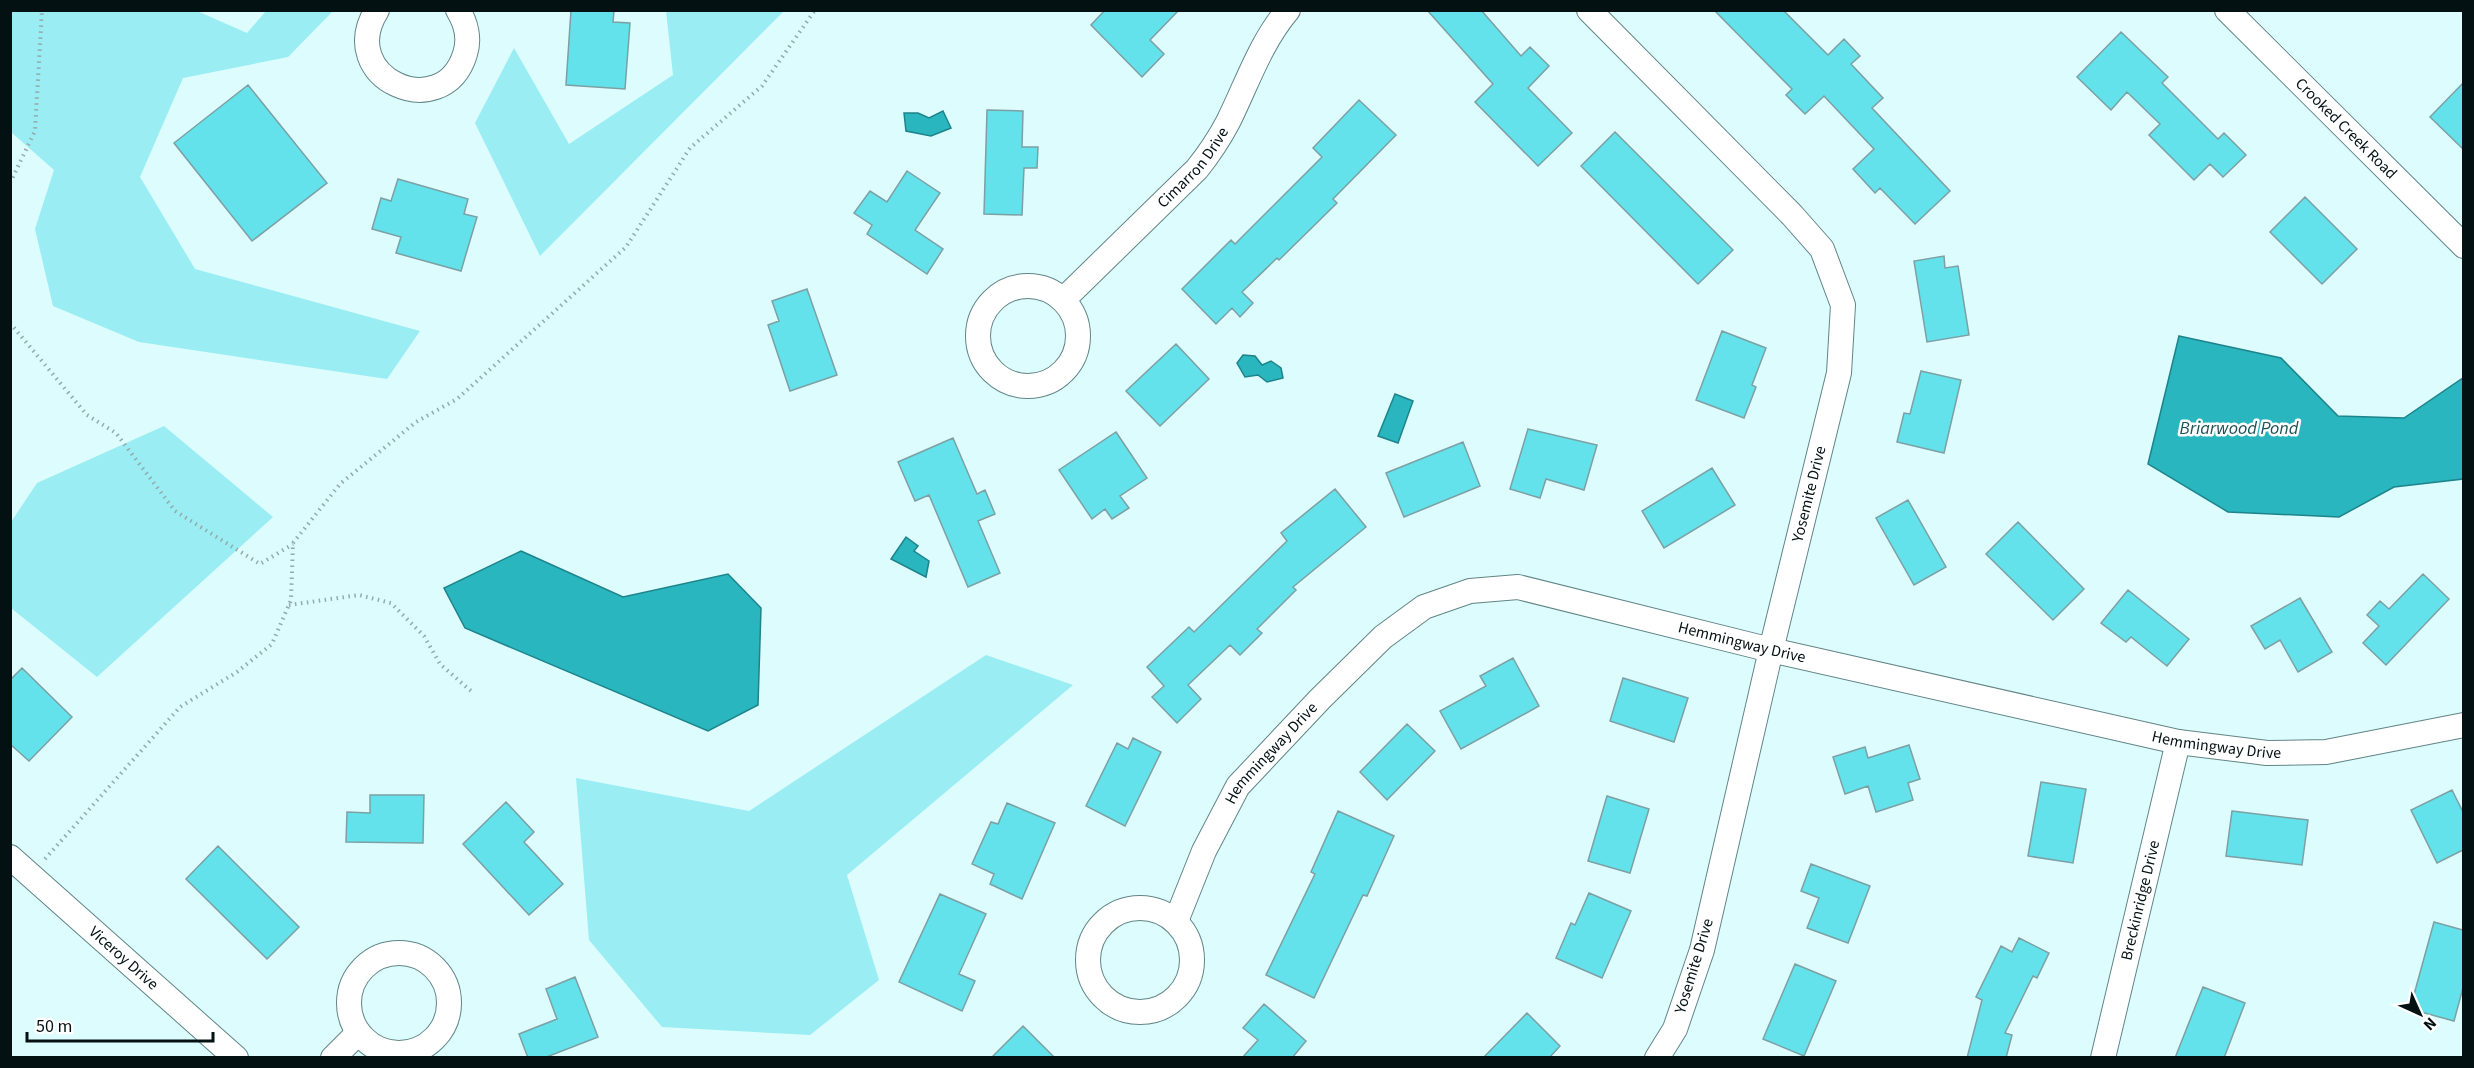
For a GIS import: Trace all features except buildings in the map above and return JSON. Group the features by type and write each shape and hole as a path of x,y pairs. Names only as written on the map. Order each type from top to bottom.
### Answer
{"street":[{"path":"377,10 368,31 367,44 376,69 395,86 421,90 434,88 445,82 463,62 467,37 459,11"},
{"name":"Cimarron Drive","path":"1063,300 1202,162 1228,122 1258,57 1288,10"},
{"name":"Yosemite Drive","path":"1589,10 1792,215 1822,249 1843,305 1839,373 1771,650 1702,950 1675,1029 1657,1058"},
{"name":"Crooked Creek Road","path":"2227,10 2463,246"},
{"path":"1028,286 1041,287 1063,300 1076,323 1078,336 1076,349 1063,372 1053,380 1041,385 1027,387 1002,380 992,372 984,361 977,336 984,311 992,301 1015,287 1028,286"},
{"name":"Hemmingway Drive","path":"1176,921 1204,851 1238,786 1320,699 1383,637 1424,607 1470,591 1518,587 1771,650 2178,742 2267,753 2326,752 2463,725"},
{"name":"Breckinridge Drive","path":"2103,1058 2178,742"},
{"name":"Viceroy Drive","path":"10,857 236,1058"},
{"path":"1145,908 1161,912 1176,921 1187,935 1192,952 1192,969 1186,986 1174,1000 1159,1009 1142,1012 1124,1010 1109,1002 1097,990 1088,971 1091,941 1100,927 1112,915 1128,909 1145,908"},
{"path":"408,953 424,959 437,970 446,984 449,1000 448,1016 441,1031 430,1043 416,1051 400,1054 384,1052 369,1045 358,1033 351,1018 348,1001 352,984 361,970 374,959 390,954 408,953"},
{"path":"333,1058 358,1033"}],"path":[{"path":"10,183 35,131 42,10"},
{"path":"10,323 87,415 116,433 154,480 175,511 260,564 293,543 340,484 416,422 457,399 626,247 690,148 762,86 815,10"},
{"path":"30,875 180,707 237,672 272,644 291,600 293,543"},
{"path":"288,606 359,594 391,603 424,636 440,664 471,691"}],"shaded area":[{"path":"11,10 197,11 247,33 266,11 333,11 288,57 183,78 140,177 195,269 420,331 387,379 139,342 53,306 35,229 54,170 11,132"},
{"path":"666,11 784,11 540,256 475,123 514,48 569,144 673,75"},
{"path":"164,426 273,517 97,677 11,608 11,522 37,483"},
{"path":"986,655 1073,685 847,875 879,980 810,1035 662,1027 589,940 576,778 749,811"}],"water":[{"path":"943,111 951,128 931,136 906,131 904,113 918,113 929,118"},
{"name":"Briarwood Pond","path":"2179,336 2281,358 2338,416 2404,418 2463,378 2463,479 2394,487 2339,517 2228,512 2148,464"},
{"path":"1243,355 1255,356 1262,365 1271,361 1281,368 1283,378 1267,382 1258,375 1245,377 1237,363"},
{"path":"1395,394 1413,401 1398,443 1378,436"},
{"path":"906,537 918,546 914,551 929,561 926,577 891,559"},
{"path":"521,551 623,597 728,574 761,608 758,705 708,731 465,628 444,588"}]}
